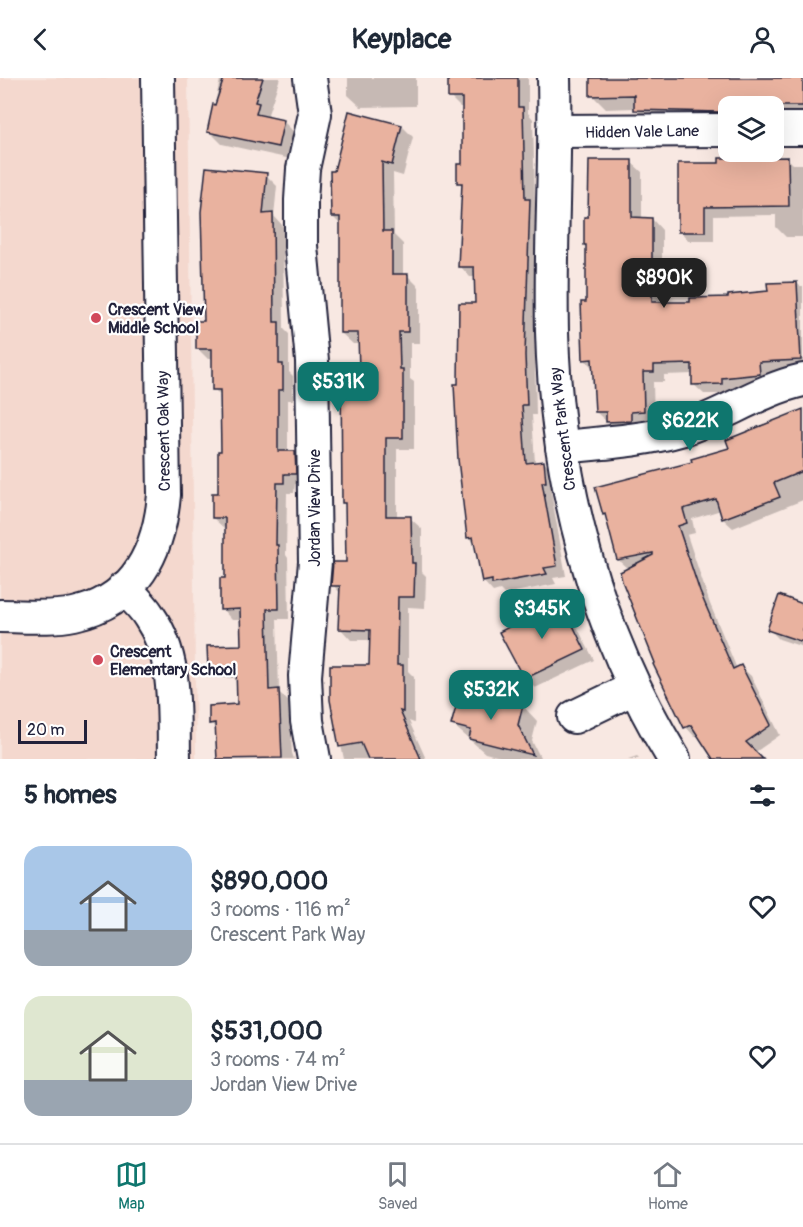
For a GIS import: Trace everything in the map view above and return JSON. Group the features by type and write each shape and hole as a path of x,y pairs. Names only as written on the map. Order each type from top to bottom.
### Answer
{"street":[{"name":"Crescent Oak Way","path":"0,616 71,614 99,605 124,588 142,569 154,546 162,521 164,495 158,78"},
{"name":"Jordan View Drive","path":"310,78 315,114 303,169 301,246 312,361 315,562 305,676 307,721 314,759"},
{"name":"Crescent Park Way","path":"554,78 552,332 556,403 570,495 582,545 602,609 634,688 674,759"},
{"path":"784,129 803,129"},
{"name":"Hidden Vale Lane","path":"554,131 718,130"},
{"path":"562,447 641,438 680,430 759,395 803,380"},
{"path":"124,588 148,614 166,649 173,688 174,759"},
{"path":"574,717 634,688"}],"shaded area":[{"name":"Crescent View Middle School","path":"0,78 188,78 196,759 0,759"}],"building":[{"path":"224,78 263,78 255,102 259,103 256,114 284,120 278,147 207,132 213,104 215,105"},
{"path":"448,78 518,78 518,107 523,107 525,199 530,199 525,355 527,405 522,405 526,463 544,461 546,482 542,482 557,566 544,568 547,574 492,584 492,580 482,582 473,537 467,538 458,459 454,384 458,384 459,303 475,303 474,267 458,267 462,183 457,183 457,164 462,164 462,98 448,98"},
{"path":"590,78 803,78 803,106 784,106 784,96 718,96 718,112 634,110 634,95 590,96"},
{"path":"349,111 402,125 392,165 382,162 383,231 392,231 392,274 408,274 408,332 399,332 400,369 403,369 403,438 386,438 386,516 411,516 412,563 415,563 414,597 398,597 397,665 403,665 403,712 400,711 421,759 368,759 361,743 339,747 330,700 330,665 369,665 370,630 338,629 340,586 331,586 333,562 346,562 345,503 342,503 341,371 359,371 358,333 340,333 340,217 331,217 330,171 334,171"},
{"path":"784,157 788,157 789,206 705,207 705,232 678,232 678,163 784,162"},
{"path":"589,160 632,160 632,217 652,218 652,302 690,302 690,298 728,297 728,295 768,291 767,283 797,282 801,360 759,362 760,374 722,378 722,384 692,385 692,364 654,365 654,372 643,372 644,411 631,412 631,421 606,422 606,412 595,412 592,359 583,360 581,302 586,302 584,217 588,217"},
{"path":"206,167 267,173 263,214 273,213 274,322 279,322 279,364 283,364 283,390 278,390 278,451 295,451 296,474 284,474 284,483 277,483 276,545 278,545 279,609 267,609 269,690 279,689 282,758 217,759 215,723 209,724 209,706 237,704 236,667 208,668 207,646 241,645 240,609 220,610 220,578 225,578 225,518 212,518 212,493 218,493 218,451 221,451 220,390 212,390 212,349 196,349 196,321 204,321 201,212"},
{"path":"803,409 803,471 774,483 780,497 722,519 716,499 683,509 687,523 678,526 700,592 733,669 741,665 771,725 746,742 763,759 713,759 691,725 684,728 653,664 655,663 622,581 620,572 653,553 617,560 595,487 692,462 691,459 729,448 726,440"},
{"path":"779,595 803,604 803,642 767,630"},
{"path":"561,601 585,650 524,679 499,632"},
{"path":"461,689 523,705 518,725 533,755 469,739 471,730 451,725"}],"place":[{"name":"Crescent View Middle School","path":"96,318"},
{"name":"Crescent Elementary School","path":"98,660"}]}
